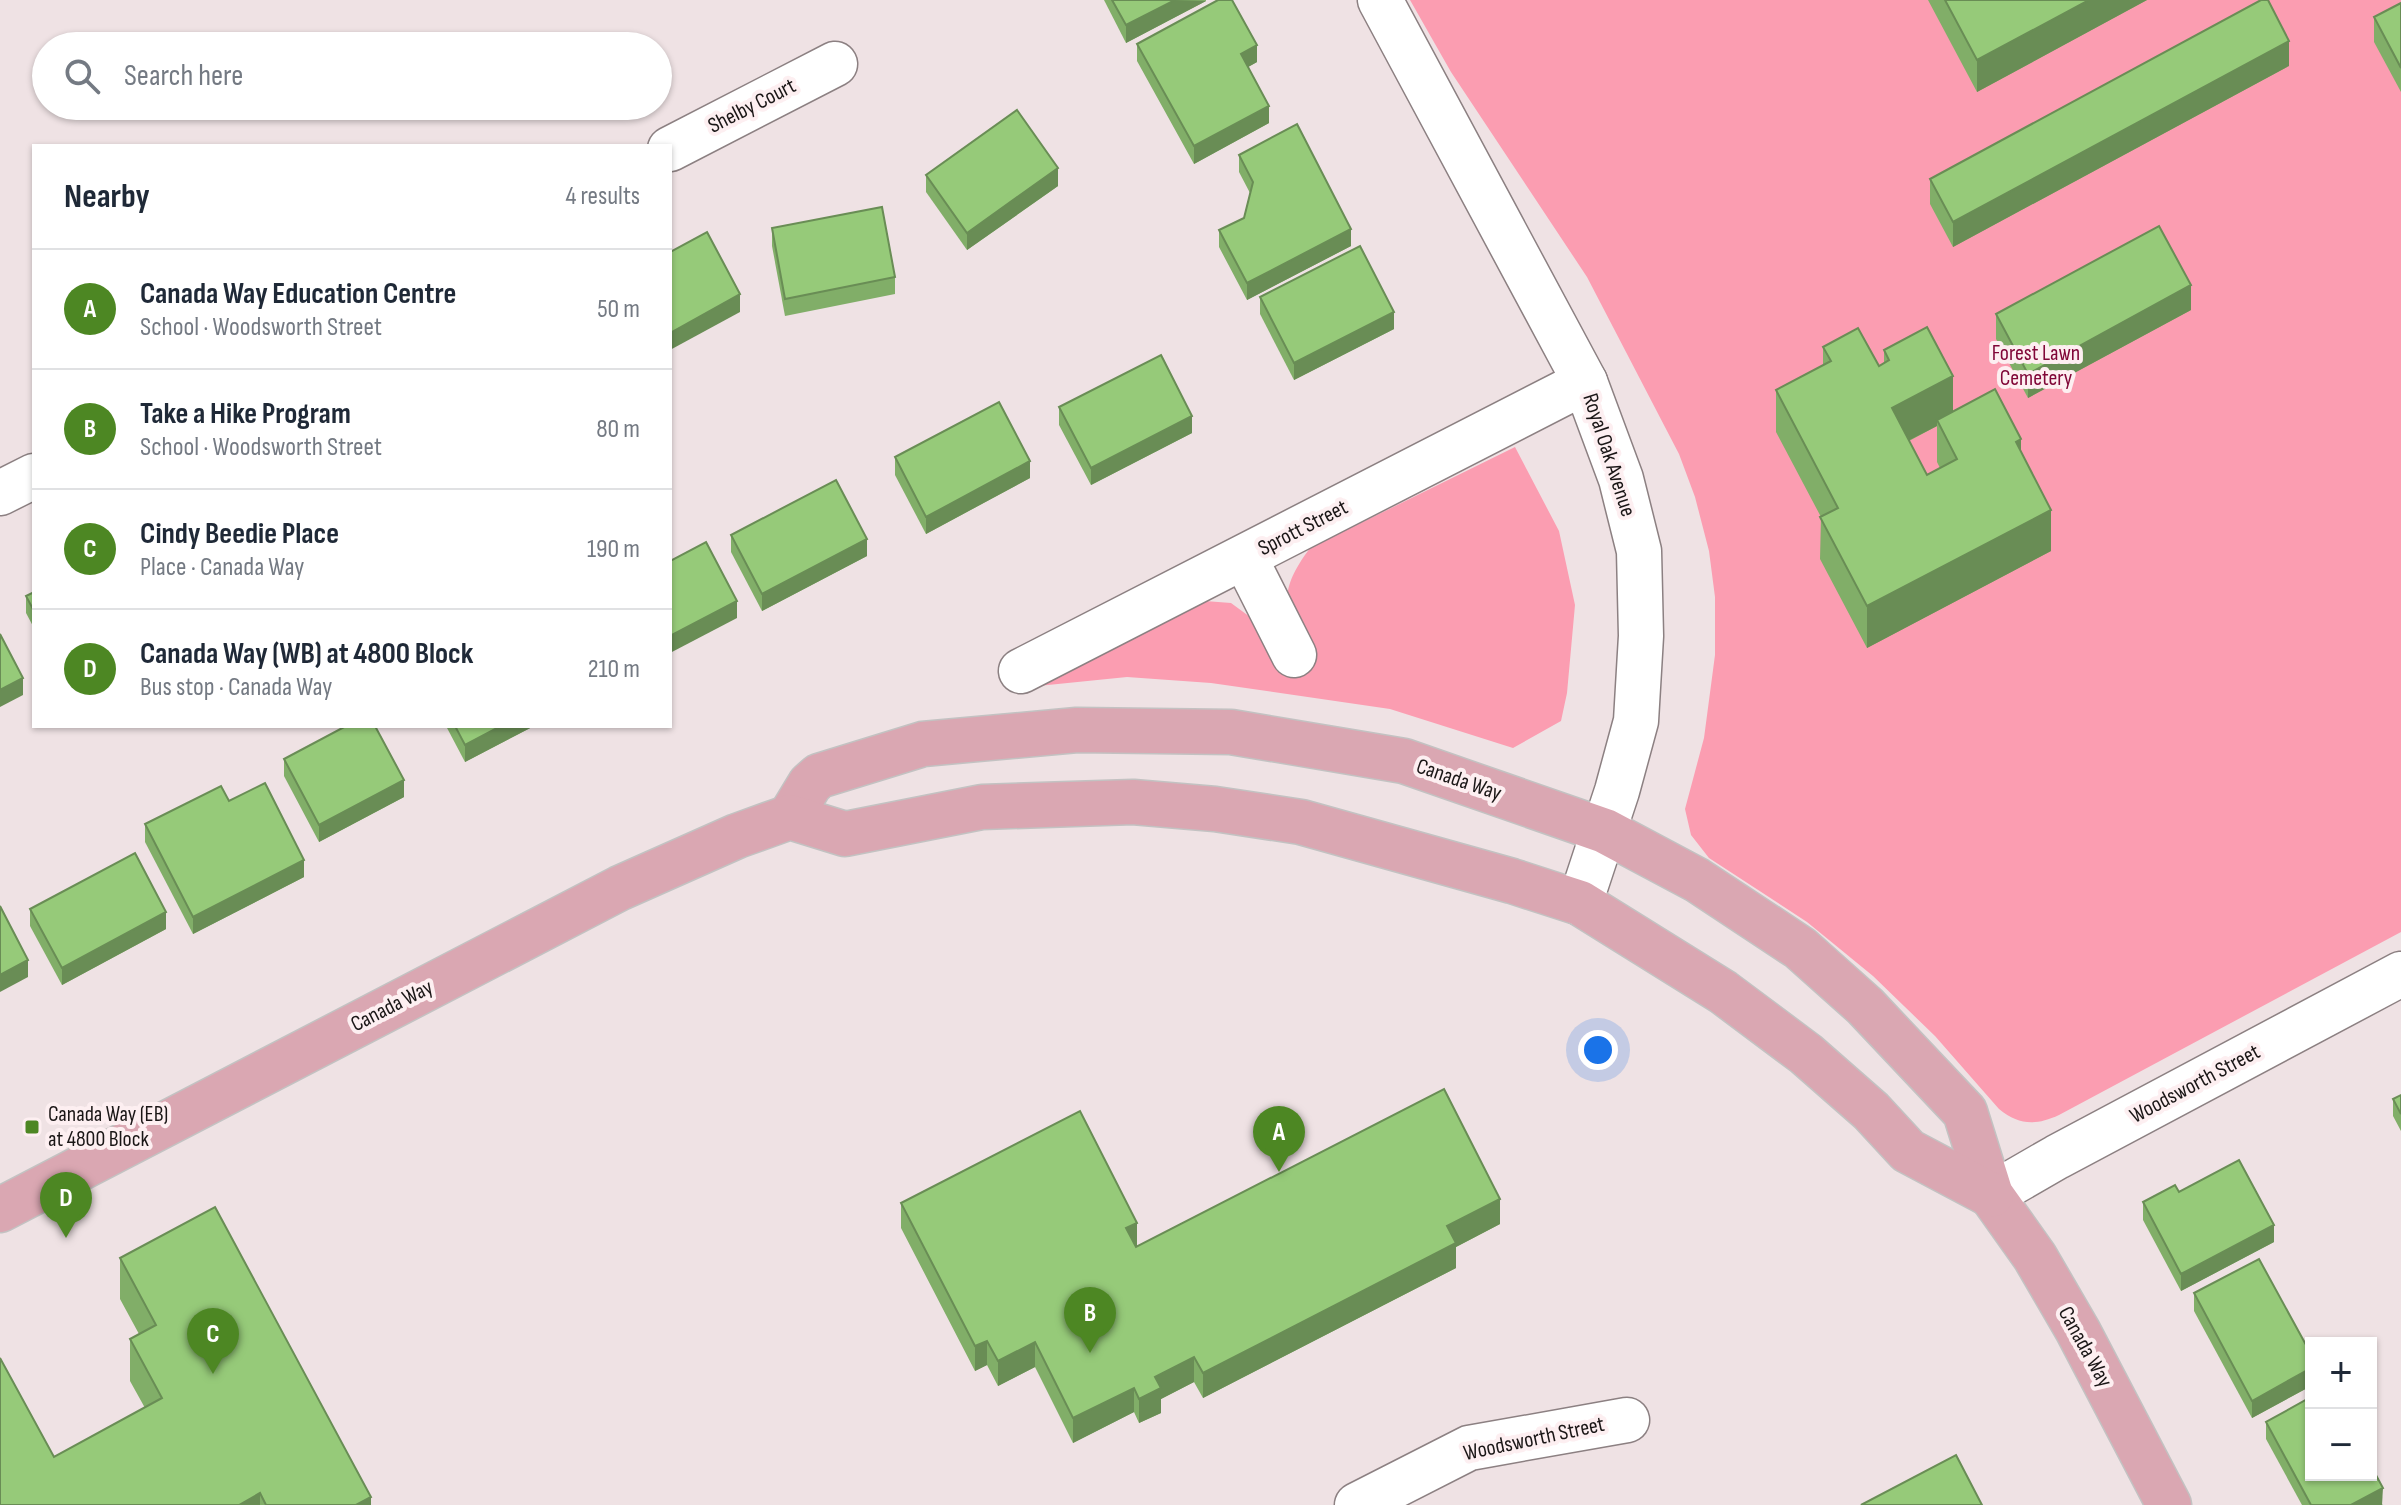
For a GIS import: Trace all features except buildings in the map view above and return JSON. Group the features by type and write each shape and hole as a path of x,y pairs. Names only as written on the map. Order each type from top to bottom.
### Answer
{"main road":[{"name":"Canada Way","path":"790,817 810,784 819,776 923,744 1077,730 1231,732 1404,761 1605,831 1697,880 1800,948 1865,1006 1965,1112 1991,1195 2035,1257 2078,1331 2169,1505"},
{"name":"Canada Way","path":"0,1210 620,888 737,836 790,817 845,834 982,807 1133,802 1215,809 1301,822 1580,903 1723,992 1806,1054 1871,1111 1908,1151 1991,1195"}],"street":[{"name":"Royal Oak Avenue","path":"1380,0 1585,382 1621,479 1639,551 1641,636 1636,721 1605,831 1580,903"},
{"name":"Shelby Court","path":"672,148 835,64"},
{"name":"Sprott Street","path":"1021,671 1585,382"},
{"path":"0,493 32,477"},
{"path":"1245,558 1294,655"},
{"name":"Woodsworth Street","path":"1991,1195 2401,974"},
{"name":"Woodsworth Street","path":"1357,1505 1469,1448 1627,1420"}],"green space":[{"name":"Forest Lawn Cemetery","path":"1410,0 2401,0 2401,932 2059,1115 2028,1122 2013,1118 1999,1109 1935,1036 1873,976 1807,922 1709,858 1691,835 1685,809 1704,738 1715,655 1715,597 1709,551 1695,497 1679,454 1587,277 1451,72"},
{"path":"1515,447 1559,531 1575,605 1567,693 1561,721 1513,748 1390,709 1211,683 1127,677 1038,686 1205,601 1231,603 1261,625 1288,677 1313,666 1293,620 1287,596 1297,567 1310,548"}],"place":[{"name":"Canada Way (EB) at 4800 Block","path":"32,1127"},
{"name":"Canada Way Education Centre","path":"1279,1172"},
{"name":"Canada Way (WB) at 4800 Block","path":"66,1238"},
{"name":"Take a Hike Program","path":"1090,1353"},
{"name":"Cindy Beedie Place","path":"213,1374"}]}
